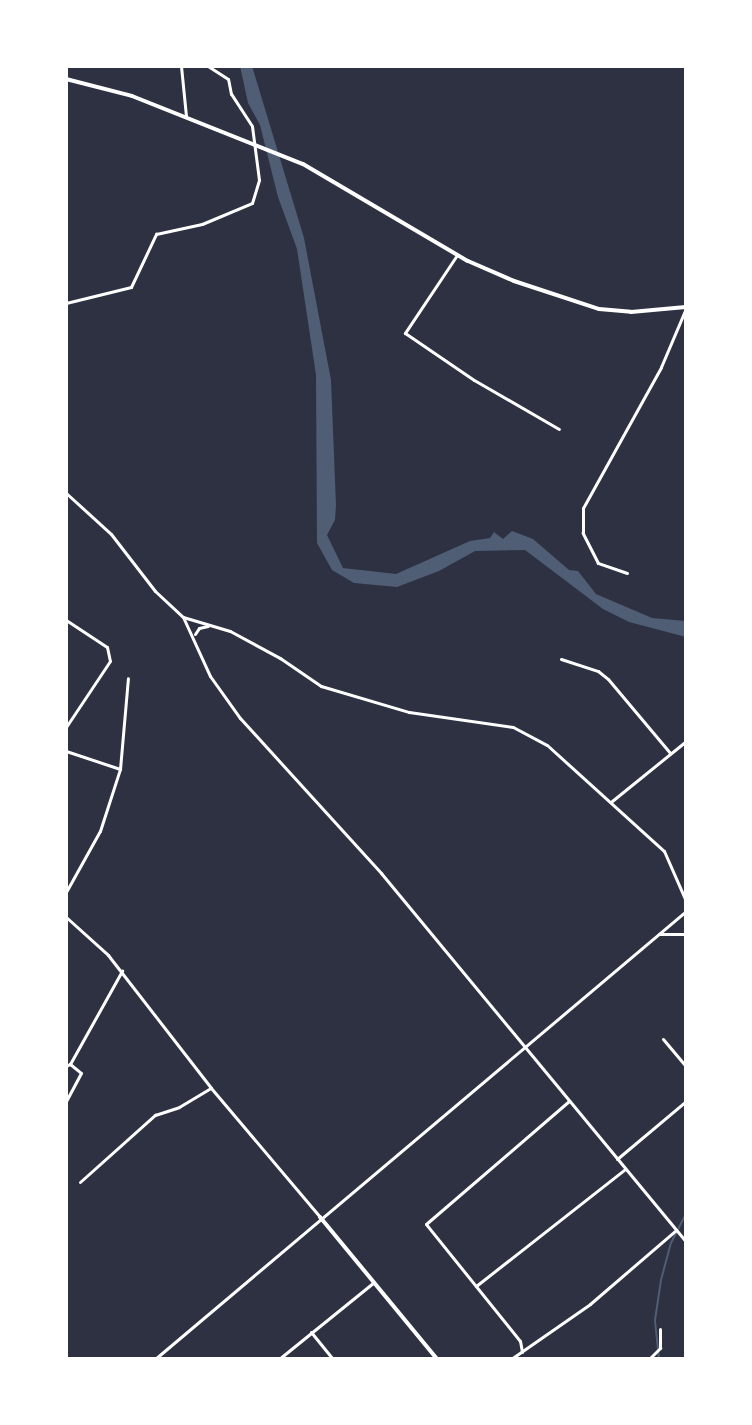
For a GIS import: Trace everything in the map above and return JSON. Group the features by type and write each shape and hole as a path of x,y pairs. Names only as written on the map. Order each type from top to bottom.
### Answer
{"street":[{"path":"181,66 186,116"},
{"path":"66,303 131,287 156,234 202,224 252,203 259,180 252,126 231,94 228,79 208,66"},
{"path":"66,79 132,96 303,164 457,255 514,280 599,309 631,312 686,307 661,367 583,508 583,533 598,563 627,573"},
{"path":"457,255 405,333 474,380 559,429"},
{"path":"66,493 111,534 155,591 183,617 194,636 210,676 240,718 381,873 686,1242"},
{"path":"183,617 211,626 280,658 321,686 409,712 513,727 546,745 612,801 664,851 686,901"},
{"path":"66,620 108,647 110,661 66,727"},
{"path":"194,636 199,628 211,626"},
{"path":"561,659 598,671 608,679 669,753"},
{"path":"66,892 100,831 120,769 128,678"},
{"path":"612,801 686,741"},
{"path":"66,751 120,769"},
{"path":"155,1359 686,911"},
{"path":"66,917 101,946 122,971 211,1088 321,1217 437,1359"},
{"path":"659,934 686,934"},
{"path":"66,1066 70,1064 122,971"},
{"path":"663,1039 686,1066"},
{"path":"66,1101 81,1073 70,1064"},
{"path":"80,1182 155,1115 178,1107 211,1088"},
{"path":"522,1352 520,1341 426,1224 550,1121 569,1101"},
{"path":"617,1159 686,1101"},
{"path":"476,1286 625,1169"},
{"path":"511,1359 590,1304 676,1230"},
{"path":"279,1359 374,1282"},
{"path":"649,1359 660,1348 660,1329"},
{"path":"311,1332 333,1359"}],"water":[{"path":"240,66 252,66 304,238 331,380 336,505 335,520 327,535 343,568 396,574 470,541 490,538 494,532 503,539 512,531 533,539 569,570 578,571 596,594 652,618 686,621 686,637 629,622 603,609 525,550 475,551 439,571 397,587 354,583 332,570 317,543 316,375 297,249 278,197 260,125 248,103"}],"waterway":[{"path":"659,1359 655,1320 661,1280 671,1243 686,1214"}]}
